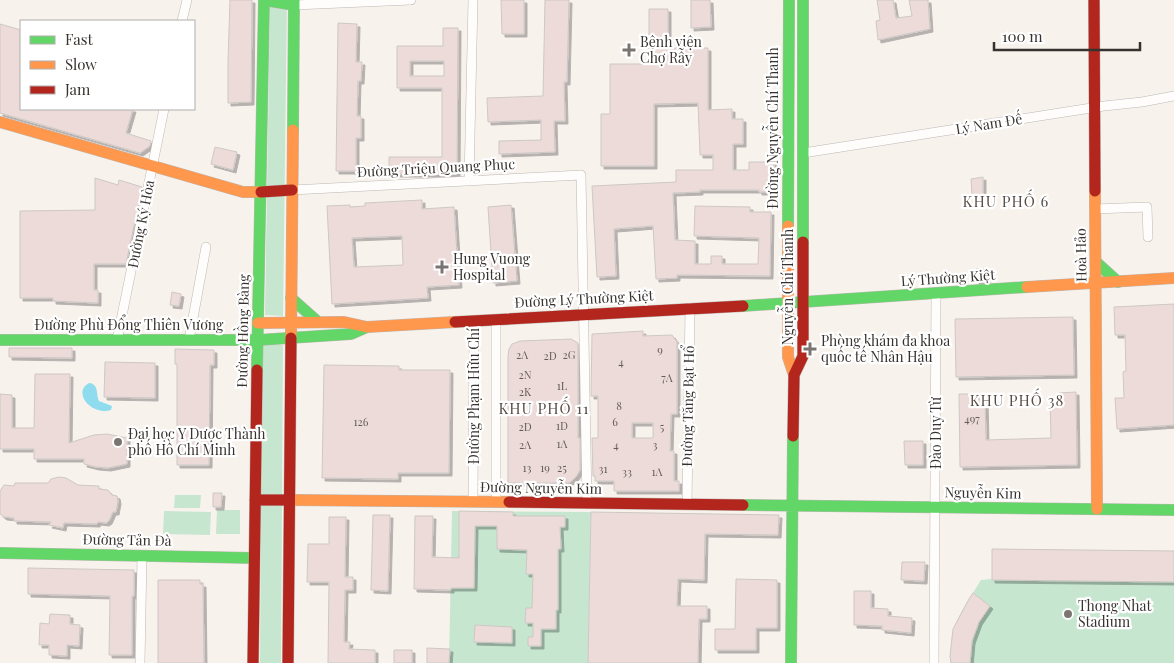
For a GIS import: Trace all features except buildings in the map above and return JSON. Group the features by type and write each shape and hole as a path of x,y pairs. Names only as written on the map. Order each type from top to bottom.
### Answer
{"main road":[{"path":"263,0 294,2 288,663"},
{"name":"Đường Hồng Bàng","path":"253,663 263,0"},
{"name":"Đường Nguyễn Chí Thanh","path":"789,0 788,357 794,375"},
{"name":"Nguyễn Chí Thanh","path":"791,663 794,375 803,356 803,0"},
{"name":"Hoà Hảo","path":"1094,0 1097,509"},
{"path":"788,108 803,108"},
{"path":"0,122 243,192 292,190"},
{"path":"788,155 803,153"},
{"path":"1096,262 1118,282"},
{"name":"Lý Thường Kiệt","path":"803,302 1174,278"},
{"path":"291,298 318,322"},
{"name":"Đường Lý Thường Kiệt","path":"258,323 344,322 368,327 803,302"},
{"name":"Đường Lý Thường Kiệt","path":"291,338 351,334 368,327"},
{"name":"Đường Phù Đổng Thiên Vương","path":"0,340 258,340 291,338"},
{"name":"Đường Nguyễn Kim","path":"254,500 792,505"},
{"name":"Nguyễn Kim","path":"792,505 1174,510"},
{"name":"Đường Tản Đà","path":"0,553 254,558"}],"street":[{"path":"182,20 187,0"},
{"path":"294,2 411,0"},
{"path":"469,181 473,0"},
{"name":"Lý Nam Đế","path":"803,153 1174,96"},
{"name":"Đường Ký Hòa","path":"117,340 164,110"},
{"name":"Đường Triệu Quang Phục","path":"292,190 581,176 584,314"},
{"path":"1095,209 1147,207 1148,237"},
{"path":"189,340 206,247"},
{"name":"Đào Duy Từ","path":"934,663 936,293"},
{"name":"Đường Tăng Bạt Hổ","path":"687,504 690,308"},
{"path":"584,314 587,503"},
{"name":"Đường Phạm Hữu Chí","path":"496,320 496,502"},
{"name":"Đường Phạm Hữu Chí","path":"473,502 474,321"},
{"path":"140,663 142,556"}],"green space":[{"path":"270,0 287,0 283,316 265,315"},
{"path":"262,345 283,345 281,663 260,663"},
{"path":"175,495 201,495 200,508 174,508"},
{"path":"217,510 240,510 240,534 216,534"},
{"path":"164,511 211,512 210,535 163,534"},
{"path":"452,511 591,512 588,663 449,663"},
{"name":"Thong Nhat Stadium","path":"992,549 1174,551 1174,663 951,663 952,636 959,615 981,580 992,579"}],"water":[{"path":"89,383 96,387 99,401 112,406 111,410 97,410 86,402 82,392"}],"traffic: fast":[{"path":"264,0 294,5"},
{"path":"257,370 264,0"},
{"path":"293,130 294,0"},
{"path":"788,226 789,0"},
{"path":"803,0 803,242"},
{"path":"1096,262 1118,282"},
{"path":"743,306 1027,287"},
{"path":"291,298 318,322"},
{"path":"258,340 351,334 367,327"},
{"path":"0,340 258,340"},
{"path":"791,663 793,436"},
{"path":"743,505 1174,510"},
{"path":"0,553 254,558"}],"traffic: slow":[{"path":"0,122 243,192 261,192"},
{"path":"291,338 293,130"},
{"path":"1095,191 1097,509"},
{"path":"788,226 788,357 794,375"},
{"path":"1027,287 1174,278"},
{"path":"258,323 344,322 367,327 455,322"},
{"path":"289,500 509,502"}],"traffic: jam":[{"path":"1094,0 1095,191"},
{"path":"261,192 292,190"},
{"path":"793,436 794,375 803,356 803,242"},
{"path":"455,322 743,306"},
{"path":"288,663 291,338"},
{"path":"253,663 257,370"},
{"path":"255,500 289,500"},
{"path":"509,502 743,505"}],"place":[{"name":"Bệnh viện Chợ Rẫy","path":"629,50"},
{"name":"Hung Vuong Hospital","path":"442,267"},
{"name":"Phòng khám đa khoa quốc tế Nhân Hậu","path":"810,349"},
{"name":"Đại học Y Dược Thành phố Hồ Chí Minh","path":"118,442"},
{"name":"Thong Nhat Stadium","path":"1068,614"}],"district":[{"name":"KHU PHỐ 6","path":"1006,202"},
{"name":"KHU PHỐ 38","path":"1017,401"},
{"name":"KHU PHỐ 11","path":"544,409"}]}
